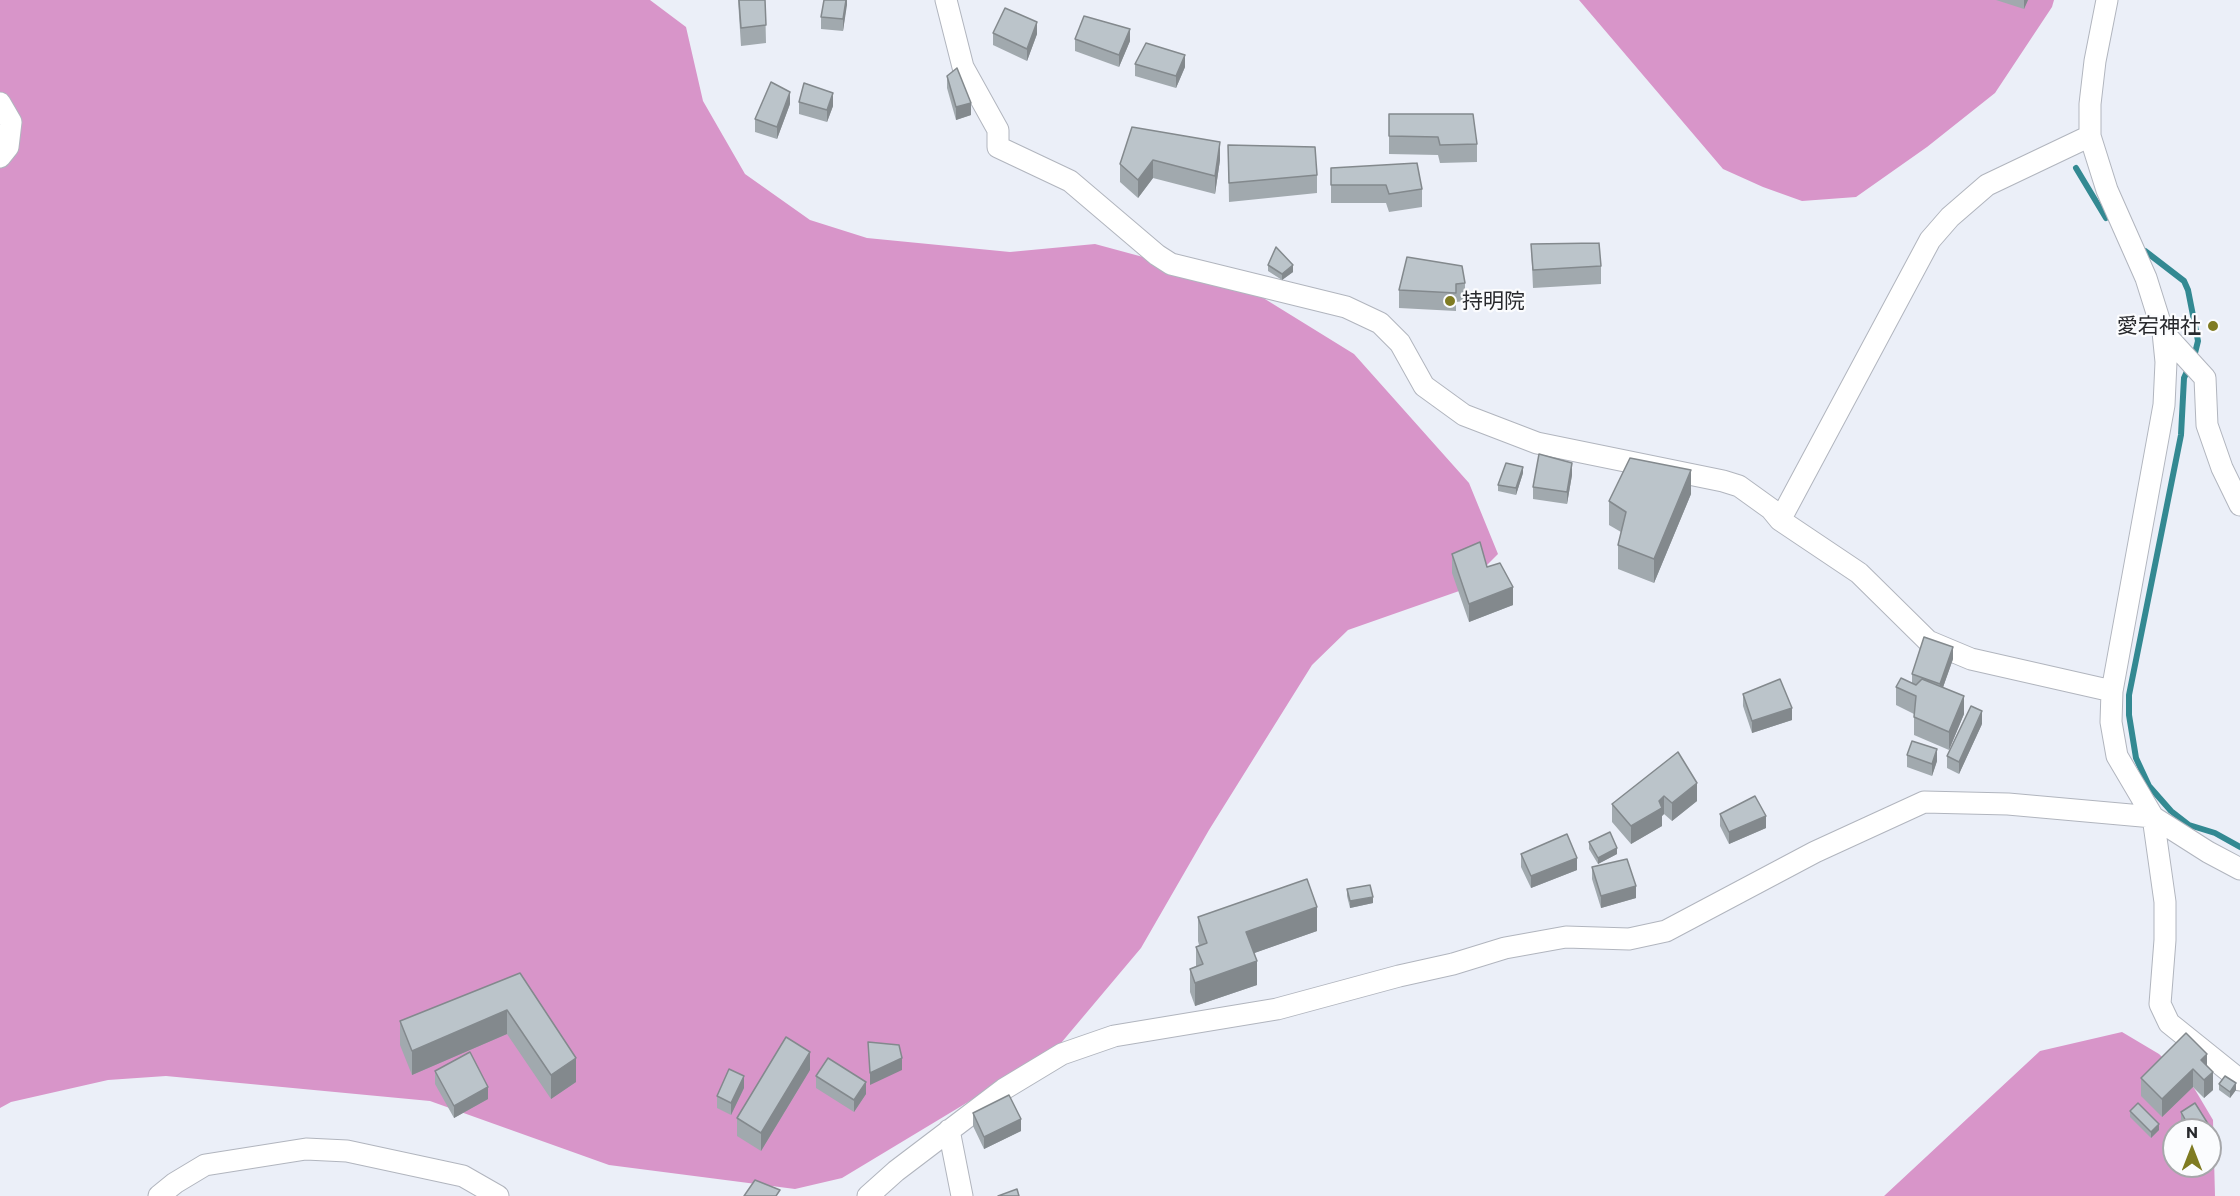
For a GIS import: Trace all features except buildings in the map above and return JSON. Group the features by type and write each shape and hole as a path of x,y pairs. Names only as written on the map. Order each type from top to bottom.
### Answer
{"street":[{"path":"946,0 963,66 998,130 998,147 1070,181 1157,255 1171,264 1346,307 1380,323 1400,343 1424,386 1464,415 1537,442 1739,486 1771,509 1779,520 1859,573 1928,641 1971,659 2112,691"},
{"path":"2107,0 2095,61 2090,104 2090,136 2107,190 2146,278 2163,332 2166,362 2164,405 2112,691 2111,722 2117,756 2153,817 2165,902 2165,940 2160,1004 2169,1023 2240,1080"},
{"path":"0,103 10,122 8,147 0,157"},
{"path":"1779,520 1930,240 1950,217 1987,185 2090,136"},
{"path":"2163,332 2205,378 2206,424 2222,468 2240,505"},
{"path":"868,1196 896,1171 1004,1089 1062,1054 1114,1036 1277,1010 1515,946 1566,937 1629,939 1666,931 1815,852 1924,802 2008,804 2153,817 2208,852 2240,869"},
{"path":"949,1130 962,1196"},
{"path":"159,1196 175,1183 205,1165 306,1149 347,1151 463,1176 498,1196"}],"shaded area":[{"path":"0,0 650,0 686,27 703,101 745,174 810,220 867,238 1010,252 1095,244 1239,283 1354,354 1469,483 1498,554 1462,590 1348,630 1312,665 1209,830 1141,948 1056,1049 842,1178 795,1189 609,1165 430,1101 166,1076 108,1080 11,1102 0,1108"},
{"path":"1579,0 2054,0 2052,7 1995,93 1927,147 1856,197 1802,201 1723,169"},
{"path":"2122,1032 2159,1054 2194,1088 2212,1118 2162,1118 2162,1178 2215,1178 2215,1196 1884,1196 2040,1051"}],"waterway":[{"path":"2076,168 2106,218"},
{"path":"2145,251 2184,281 2188,290 2198,341 2194,357"},
{"path":"2189,367 2184,378 2181,435 2129,695 2129,715 2136,758 2149,786 2171,811 2189,825 2215,833 2240,847"}],"place":[{"name":"持明院","path":"1450,301"},
{"name":"愛宕神社","path":"2213,326"}]}
